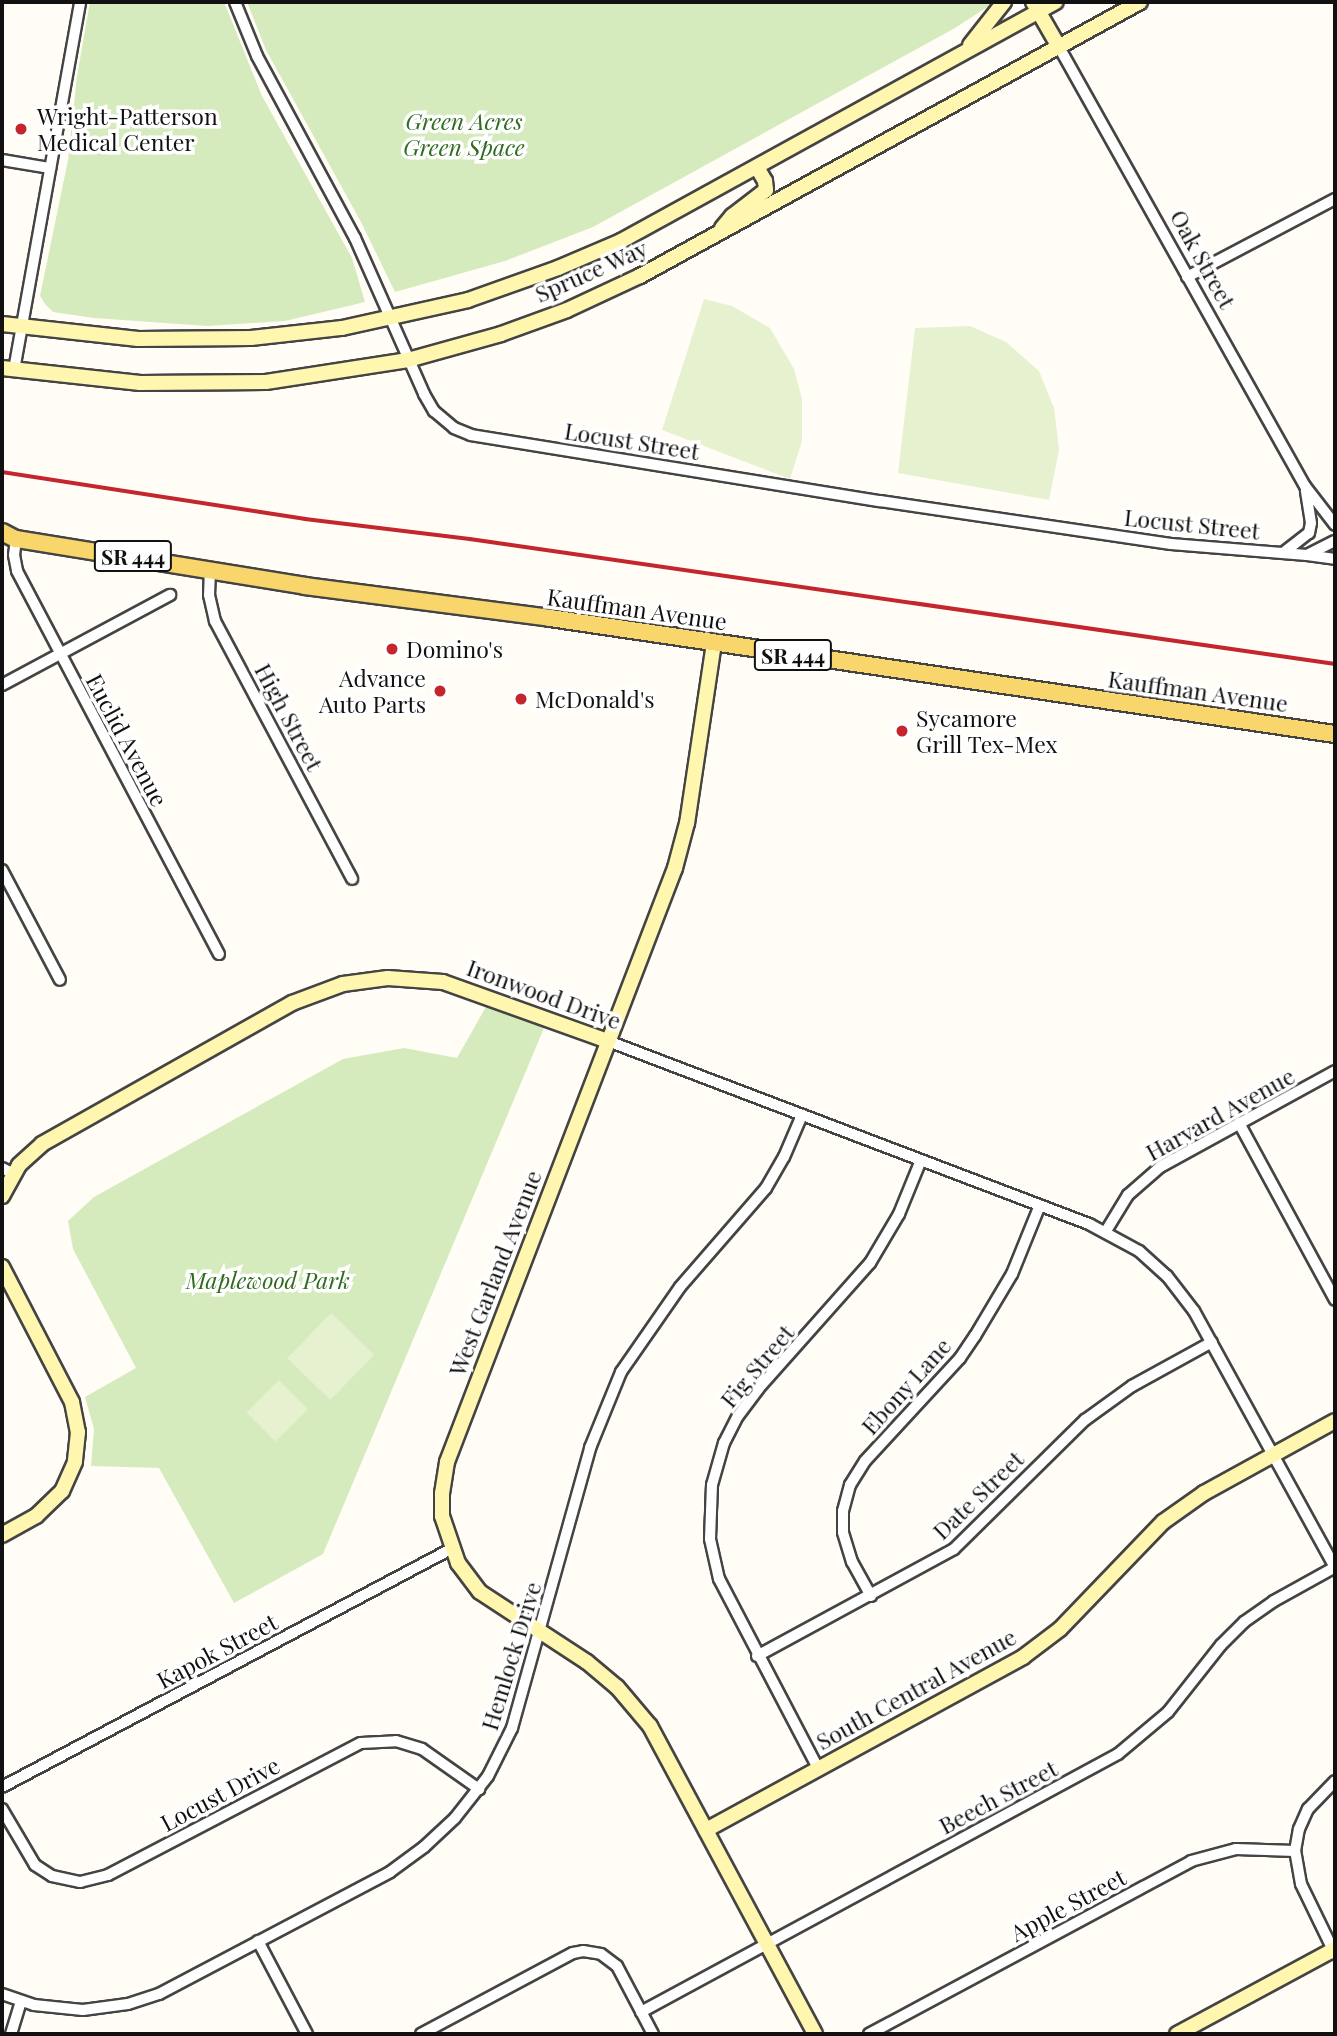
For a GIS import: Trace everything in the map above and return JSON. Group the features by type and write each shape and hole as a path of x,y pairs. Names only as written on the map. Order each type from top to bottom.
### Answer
{"main road":[{"name":"Kauffman Avenue","path":"6,538 210,568 305,586 1335,734"}],"street":[{"path":"8,369 20,327 80,2"},
{"name":"Locust Street","path":"235,2 257,56 355,238 408,360 434,411 454,428 471,435 1063,528 1171,544 1335,559"},
{"path":"965,51 1004,2"},
{"name":"Spruce Way","path":"2,324 138,339 220,339 304,333 390,318 468,300 558,268 621,241 965,51 1036,6 1056,2"},
{"name":"Spruce Way","path":"8,369 140,383 236,383 310,377 408,360 501,334 571,308 640,276 1140,2"},
{"name":"Oak Street","path":"1036,6 1305,486 1335,525"},
{"path":"2,160 51,167"},
{"path":"717,234 732,216 766,190 765,181 757,167"},
{"path":"1187,277 1335,199"},
{"name":"Locust Street","path":"1283,553 1309,533 1311,523 1305,486"},
{"name":"Euclid Avenue","path":"6,538 14,555 17,571 219,954"},
{"path":"1307,555 1335,541"},
{"name":"High Street","path":"210,568 209,595 215,621 352,879"},
{"path":"2,685 170,595"},
{"name":"West Garland Avenue","path":"714,643 683,842 447,1462 442,1504 451,1549 463,1572 480,1592 587,1662 636,1708 662,1746 815,2034"},
{"path":"2,870 60,980"},
{"name":"Ironwood Drive","path":"2,1196 7,1170 41,1144 292,1003 342,984 388,978 443,982 608,1041 1040,1205 1106,1231 1139,1251 1167,1276 1187,1300 1335,1567"},
{"name":"Harvard Avenue","path":"1106,1231 1116,1211 1142,1181 1170,1161 1335,1071"},
{"name":"Hemlock Drive","path":"2,1994 21,2002 58,2010 83,2010 128,2004 159,1994 398,1866 443,1831 479,1789 512,1728 590,1448 621,1372 664,1307 766,1188 784,1157 802,1115"},
{"path":"1240,1123 1335,1300"},
{"name":"Fig Street","path":"819,1770 726,1598 714,1562 709,1508 717,1462 733,1425 749,1400 870,1263 899,1214 921,1160"},
{"name":"Ebony Lane","path":"871,1596 852,1562 843,1532 843,1511 850,1485 865,1461 975,1336 1012,1274 1040,1205"},
{"path":"2,1267 72,1402 78,1428 75,1462 62,1491 46,1508 2,1535"},
{"name":"Date Street","path":"757,1657 938,1560 964,1542 1045,1456 1085,1420 1132,1386 1212,1342"},
{"name":"South Central Avenue","path":"706,1830 1023,1657 1060,1629 1163,1522 1204,1493 1335,1421"},
{"name":"Kapok Street","path":"2,1787 451,1549"},
{"name":"Beech Street","path":"641,2012 1118,1754 1168,1713 1221,1645 1244,1622 1274,1601 1335,1567"},
{"name":"Locust Drive","path":"2,1809 36,1865 52,1876 79,1882 108,1875 360,1743 396,1741 422,1749 479,1789"},
{"path":"1177,2034 1334,1951 1301,1884 1295,1852 1299,1829 1308,1809 1335,1781"},
{"name":"Apple Street","path":"869,2034 1191,1860 1236,1849 1295,1852"},
{"path":"258,1941 307,2034"},
{"path":"421,2034 583,1951 601,1954 617,1966 653,2034"},
{"path":"11,2034 21,2002"}],"green space":[{"path":"90,2 224,2 262,96 352,258 365,302 285,321 207,326 94,318 53,312 45,304 40,296 68,160 77,76"},
{"name":"Green Acres Green Space","path":"247,2 995,2 955,28 593,227 505,261 395,292 361,222 266,50"},
{"path":"704,299 732,306 770,328 794,369 802,399 802,441 790,479 662,430"},
{"path":"970,326 1006,342 1039,371 1054,408 1059,450 1049,500 898,473 915,328"},
{"name":"Maplewood Park","path":"487,1005 544,1028 323,1554 234,1603 159,1468 91,1466 94,1429 85,1397 136,1368 73,1249 68,1221 94,1197 343,1059 404,1048 457,1058"},
{"path":"331,1313 374,1355 330,1400 287,1358"},
{"path":"279,1380 308,1409 275,1442 246,1413"}],"railway":[{"path":"2,472 305,519 470,539 1335,664"}],"place":[{"name":"Wright-Patterson Medical Center","path":"21,129"},
{"name":"Domino's","path":"392,649"},
{"name":"Advance Auto Parts","path":"440,691"},
{"name":"McDonald's","path":"521,699"},
{"name":"Sycamore Grill Tex-Mex","path":"902,731"}]}
